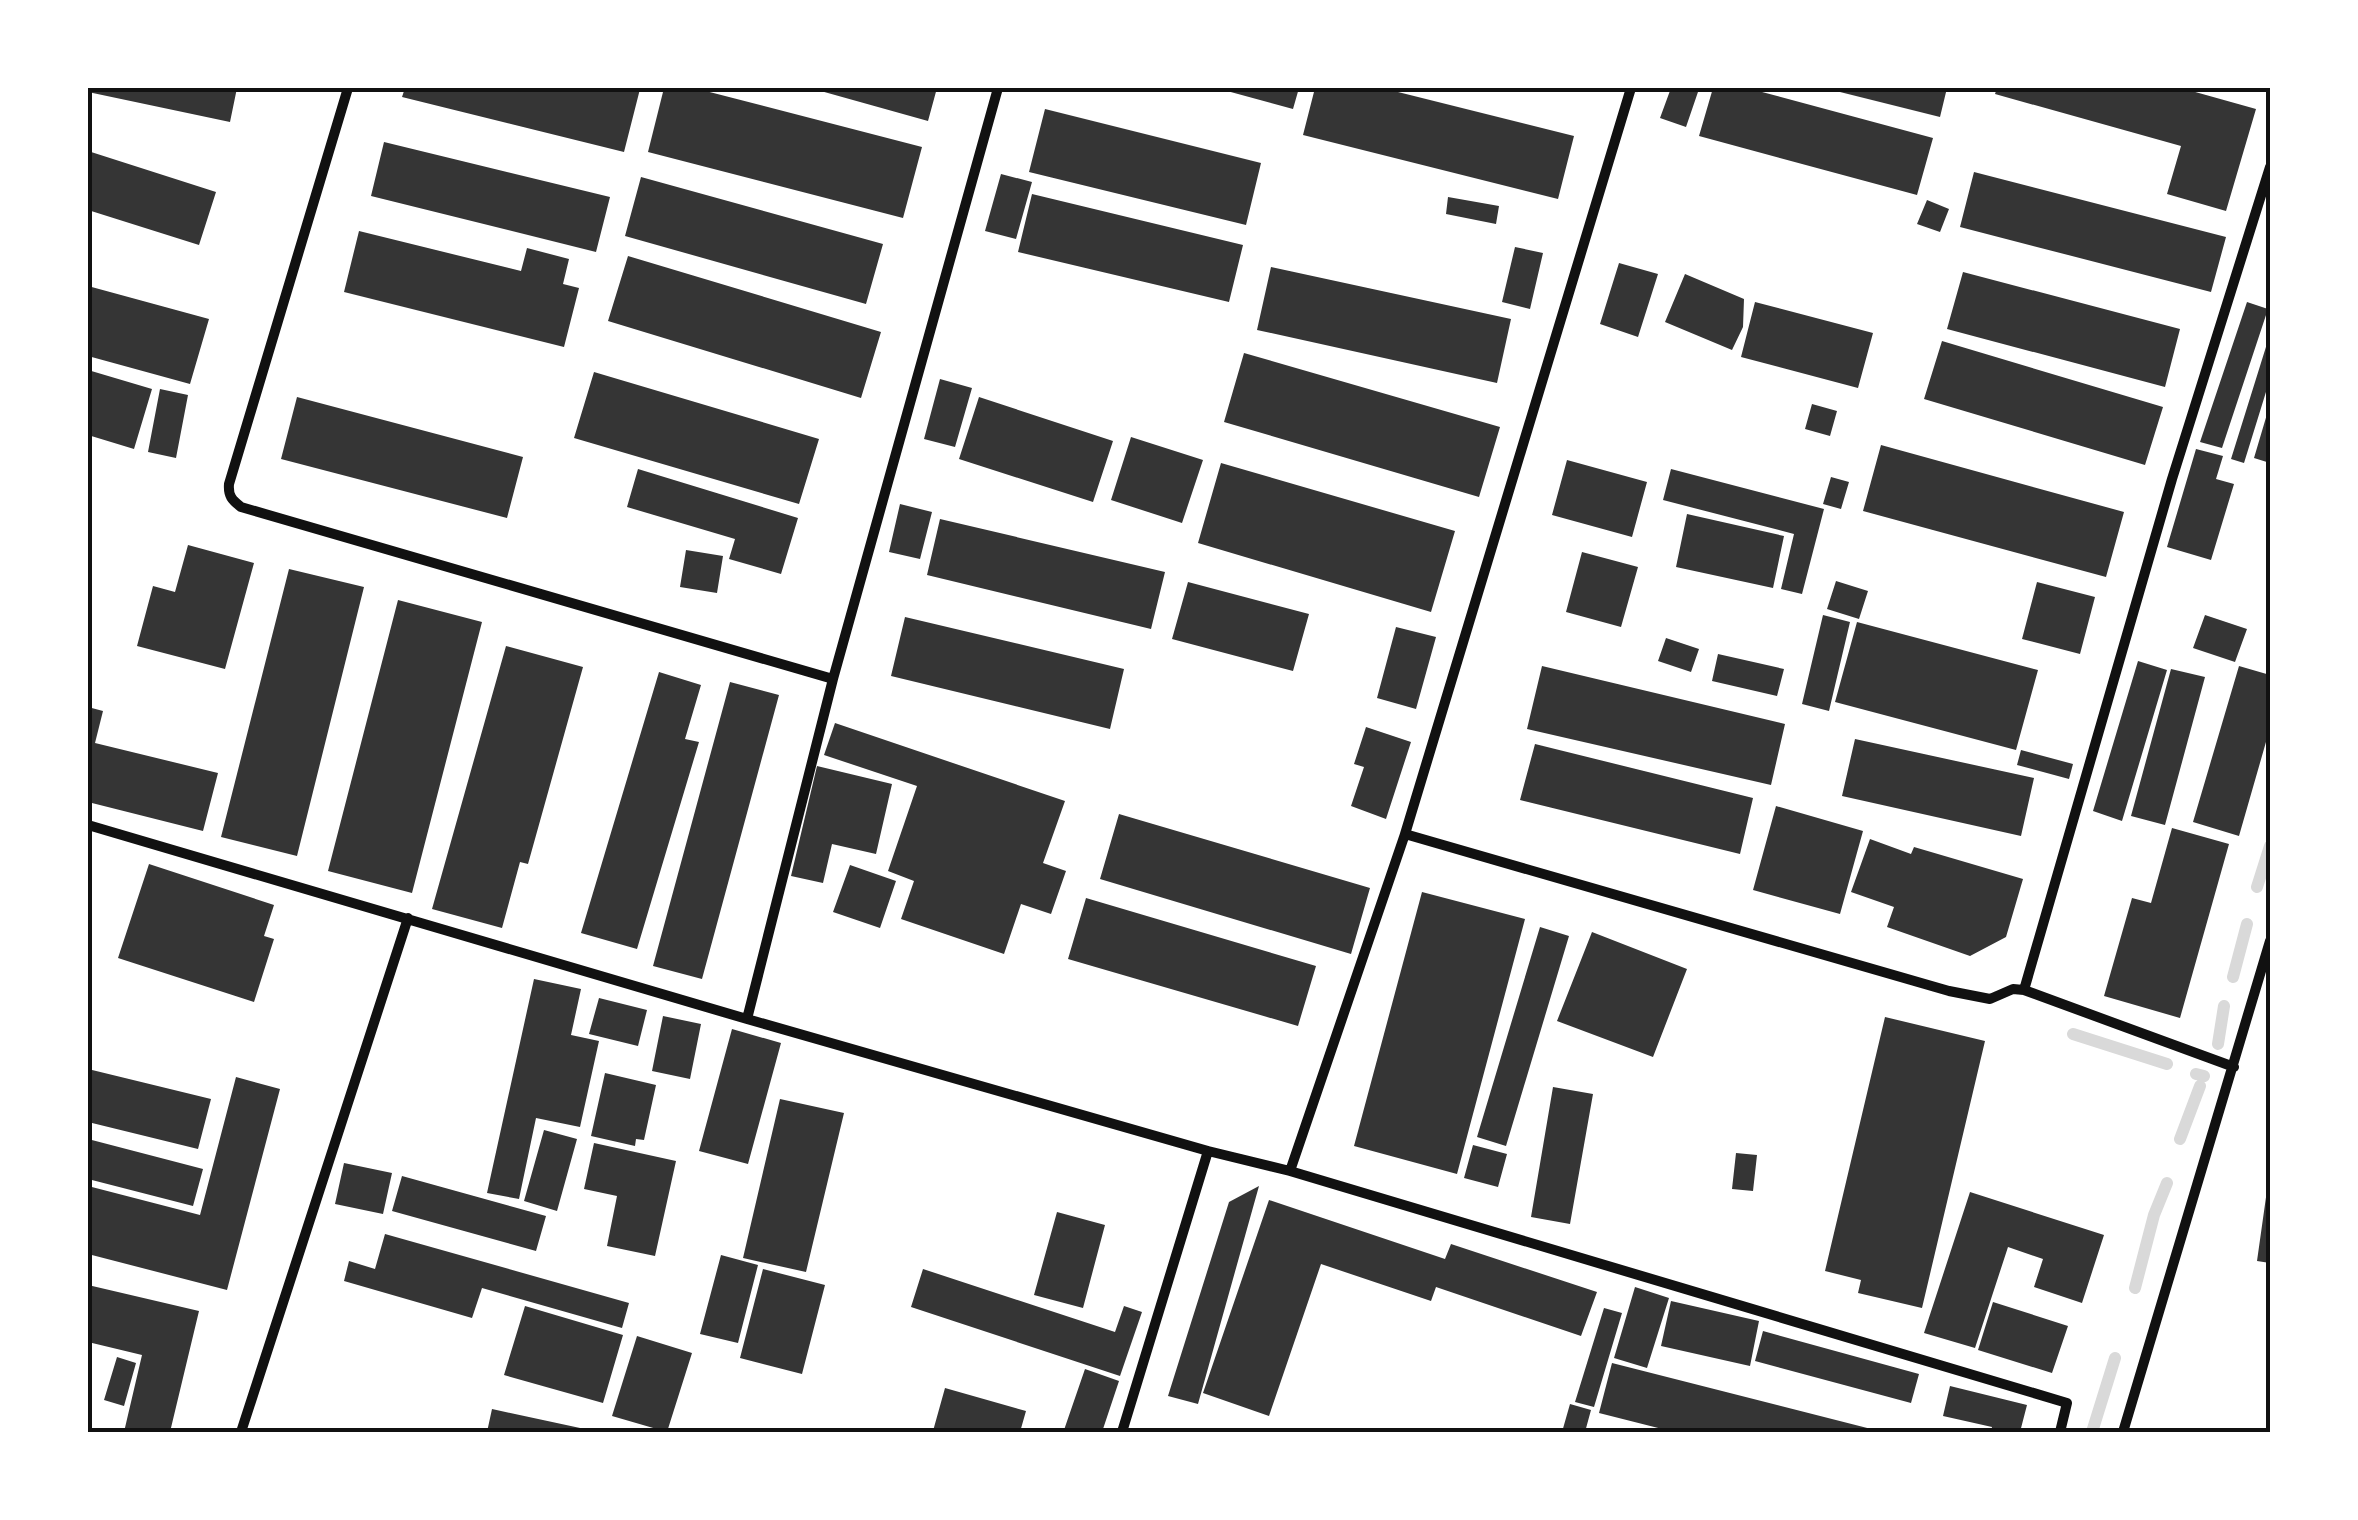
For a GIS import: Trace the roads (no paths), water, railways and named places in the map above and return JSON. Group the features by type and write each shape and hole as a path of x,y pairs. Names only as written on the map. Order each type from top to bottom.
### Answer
{"street":[{"path":"348,88 229,484 228,494 233,501 242,507 833,679"},
{"path":"747,1019 833,679 998,88"},
{"path":"1290,1172 1405,834 1631,88"},
{"path":"2024,990 2172,479 2270,166"},
{"path":"88,825 747,1019 1290,1172 2068,1403 2060,1432"},
{"path":"1405,834 1949,991 1990,998 2013,989 2024,990 2234,1067"},
{"path":"241,1432 408,918"},
{"path":"2123,1432 2270,941"},
{"path":"1122,1432 1208,1152"}],"waterway":[{"path":"2257,887 2270,846"},
{"path":"2233,977 2247,924"},
{"path":"2218,1044 2224,1006"},
{"path":"2073,1034 2167,1064"},
{"path":"2196,1074 2204,1076"},
{"path":"2180,1139 2200,1086"},
{"path":"2135,1288 2154,1215 2167,1183"},
{"path":"2092,1432 2115,1358"}]}
